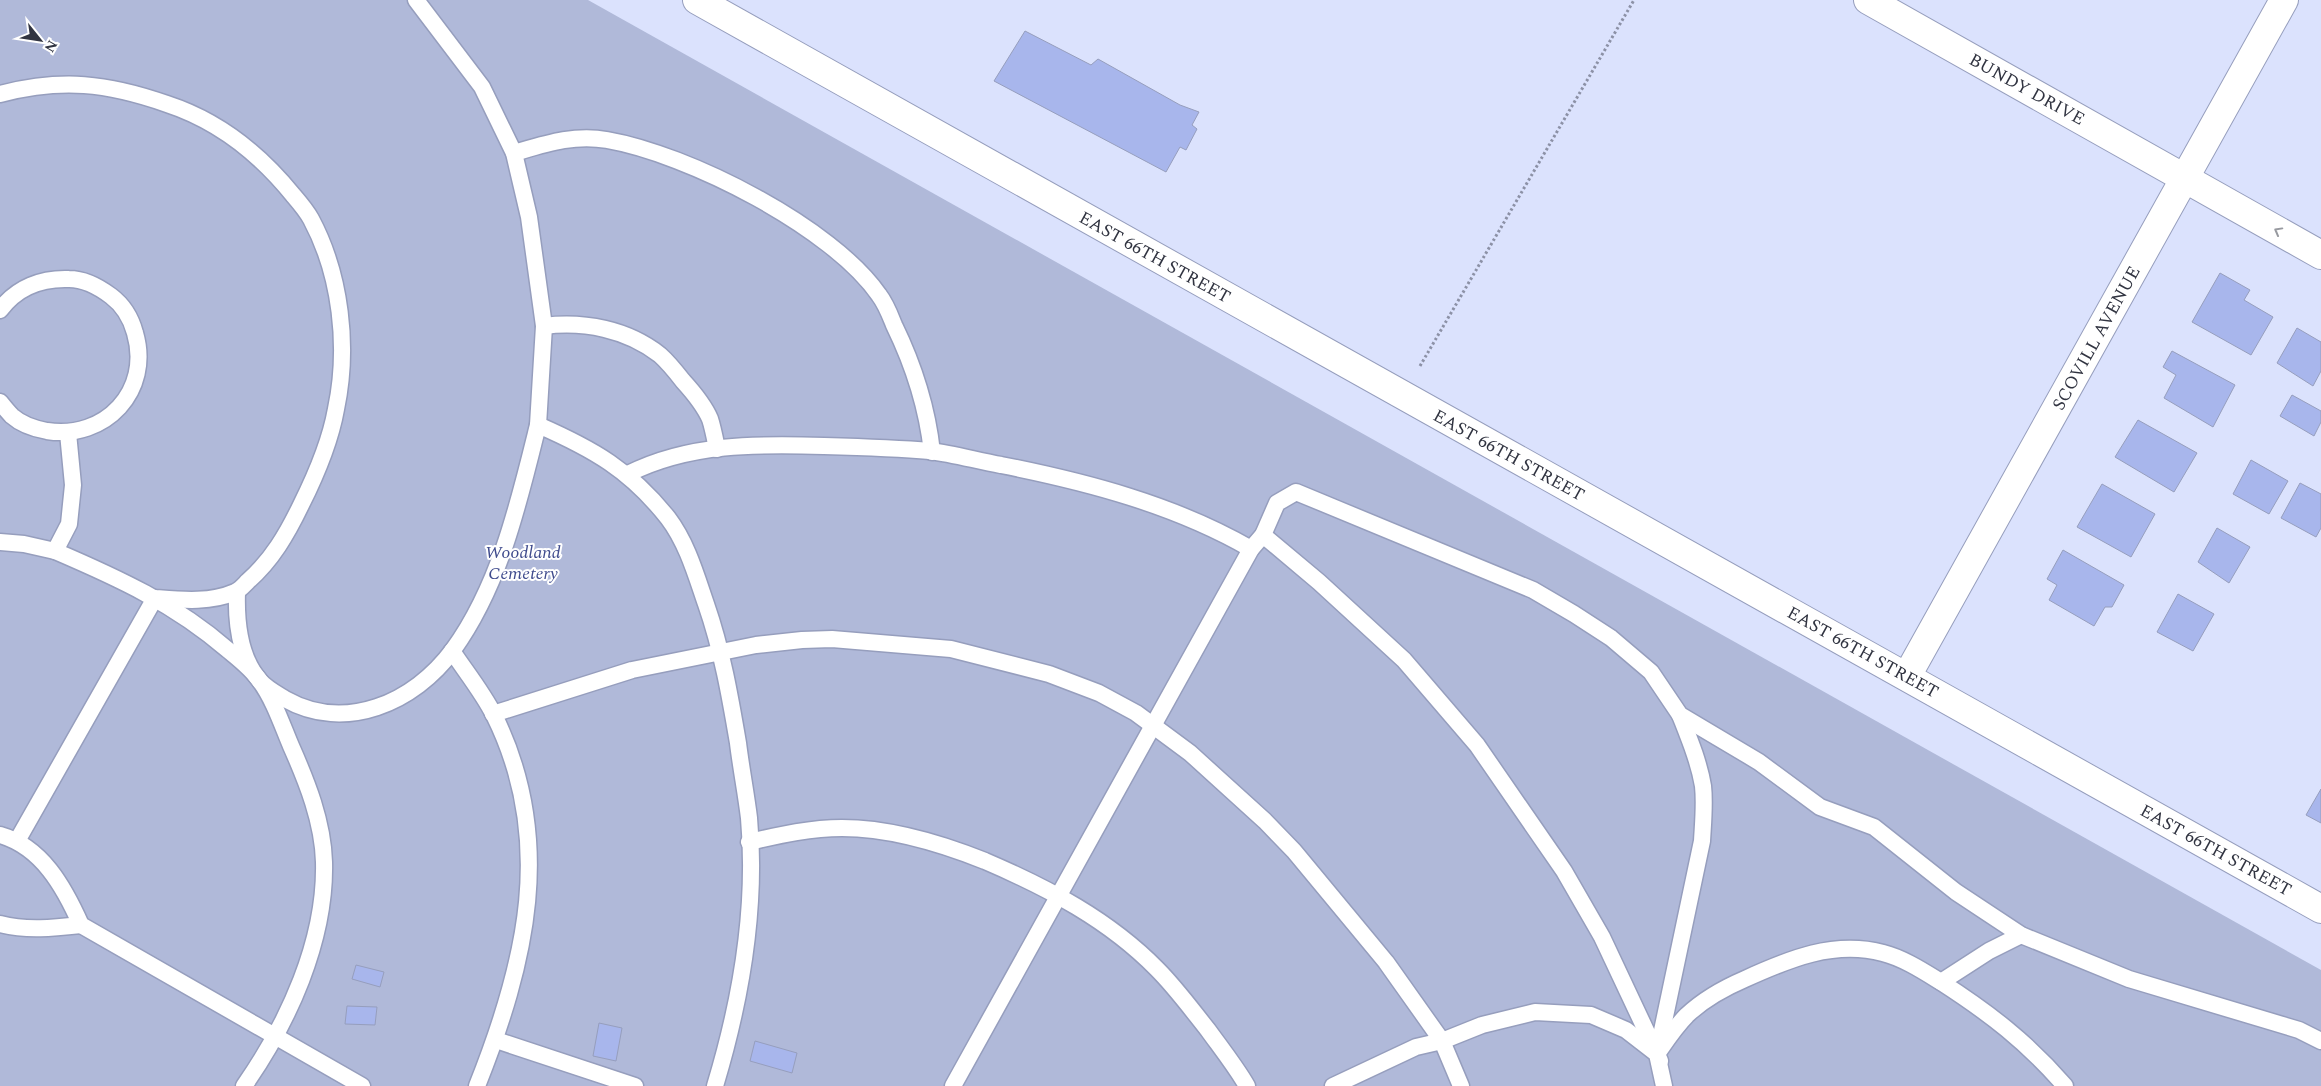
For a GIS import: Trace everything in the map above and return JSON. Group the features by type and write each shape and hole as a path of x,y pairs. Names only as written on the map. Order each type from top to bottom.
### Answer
{"street":[{"name":"EAST 66TH STREET","path":"697,0 2321,909"},
{"name":"BUNDY DRIVE","path":"1868,0 2321,255"},
{"name":"SCOVILL AVENUE","path":"1907,676 2284,0"}],"lane":[{"path":"0,542 24,544 55,551 108,574 155,598 192,620 243,663 260,681 302,708 332,714 359,712 380,707 400,698 428,676 452,651 471,620 503,547 517,506 538,425 544,326 530,217 514,153 482,87 416,0"},
{"path":"0,94 24,88 94,85 129,91 207,120 246,146 280,179 310,216 320,237 334,278 340,313 340,379 336,410 314,479 282,543 262,569 237,592 202,599 155,598"},
{"path":"514,153 562,139 606,140 650,151 710,175 770,205 813,232 853,263 880,296 911,361 929,425 932,452"},
{"path":"0,310 7,300 27,286 51,278 75,279 99,287 119,302 132,323 139,347 138,372 129,395 112,415 89,428 68,433 37,430 13,417 0,402"},
{"path":"544,326 566,323 589,325 618,333 643,344 661,356 695,394 709,418 717,448"},
{"path":"538,425 592,451 628,474 670,520 691,558 717,635 730,689 749,819 749,842 747,945 736,1005 715,1086"},
{"path":"55,551 69,524 73,485 68,433"},
{"path":"628,474 664,459 689,452 785,443 872,446 932,452 1046,474 1130,497 1203,525 1251,549"},
{"path":"953,1086 1251,549 1263,535 1277,503 1296,492 1534,590 1611,638 1651,672 1680,715 1694,752 1702,786 1704,814 1700,850 1657,1054 1664,1086"},
{"path":"1263,535 1319,582 1404,660 1477,745 1564,871 1602,936 1671,1086"},
{"path":"237,592 236,617 240,638 248,660 260,681 300,766 312,800 324,862 317,922 296,994 276,1038 244,1086"},
{"path":"17,841 155,598"},
{"path":"493,714 632,670 722,654 756,645 832,639 951,649 1049,674 1099,693 1136,713 1190,753 1265,821 1294,851 1386,962 1442,1041 1461,1086"},
{"path":"452,651 493,714 514,764 524,814 530,865 527,917 514,979 496,1040 477,1086"},
{"path":"1680,715 1759,762 1820,807 1874,827 1956,892 2021,935 2129,979 2299,1030 2321,1041"},
{"path":"749,842 803,830 844,828 906,835 966,853 1020,876 1059,896 1116,933 1157,969 1191,1009 1247,1086"},
{"path":"0,835 17,841 42,860 57,879 81,924 362,1086"},
{"path":"0,924 31,928 81,924"},
{"path":"1940,982 1989,951 2021,935"},
{"path":"1657,1054 1675,1028 1688,1014 1714,995 1763,970 1807,954 1833,949 1862,949 1884,953 1910,965 1988,1012 2046,1064 2065,1086"},
{"path":"1332,1086 1416,1047 1442,1041 1482,1025 1535,1012 1591,1015 1626,1030 1657,1054"},
{"path":"496,1040 635,1086"}],"path":[{"path":"1419,368 1634,0"}],"green space":[{"name":"Woodland Cemetery","path":"0,0 588,0 2321,970 2321,1086 0,1086"}],"building":[{"path":"1025,31 1091,65 1098,59 1180,105 1199,112 1192,125 1197,129 1186,150 1180,147 1166,172 994,81"},
{"path":"2220,273 2250,290 2244,300 2273,317 2251,355 2192,322"},
{"path":"2297,328 2321,342 2321,371 2313,386 2277,363"},
{"path":"2172,351 2235,385 2213,427 2164,398 2176,375 2163,367"},
{"path":"2292,395 2321,411 2321,422 2314,436 2280,416"},
{"path":"2138,420 2197,453 2174,492 2115,457"},
{"path":"2251,460 2288,481 2269,514 2233,494"},
{"path":"2300,483 2321,494 2321,528 2316,537 2281,518"},
{"path":"2102,484 2155,514 2131,557 2077,527"},
{"path":"2217,528 2250,547 2229,583 2198,562"},
{"path":"2063,550 2124,585 2112,607 2105,607 2094,626 2049,600 2057,585 2047,579"},
{"path":"2178,594 2214,614 2193,651 2157,632"},
{"path":"2321,789 2321,823 2306,815"},
{"path":"356,965 384,972 380,987 352,979"},
{"path":"347,1006 377,1007 375,1025 345,1024"},
{"path":"599,1023 622,1028 616,1061 593,1056"},
{"path":"755,1041 797,1053 792,1073 750,1061"}]}
